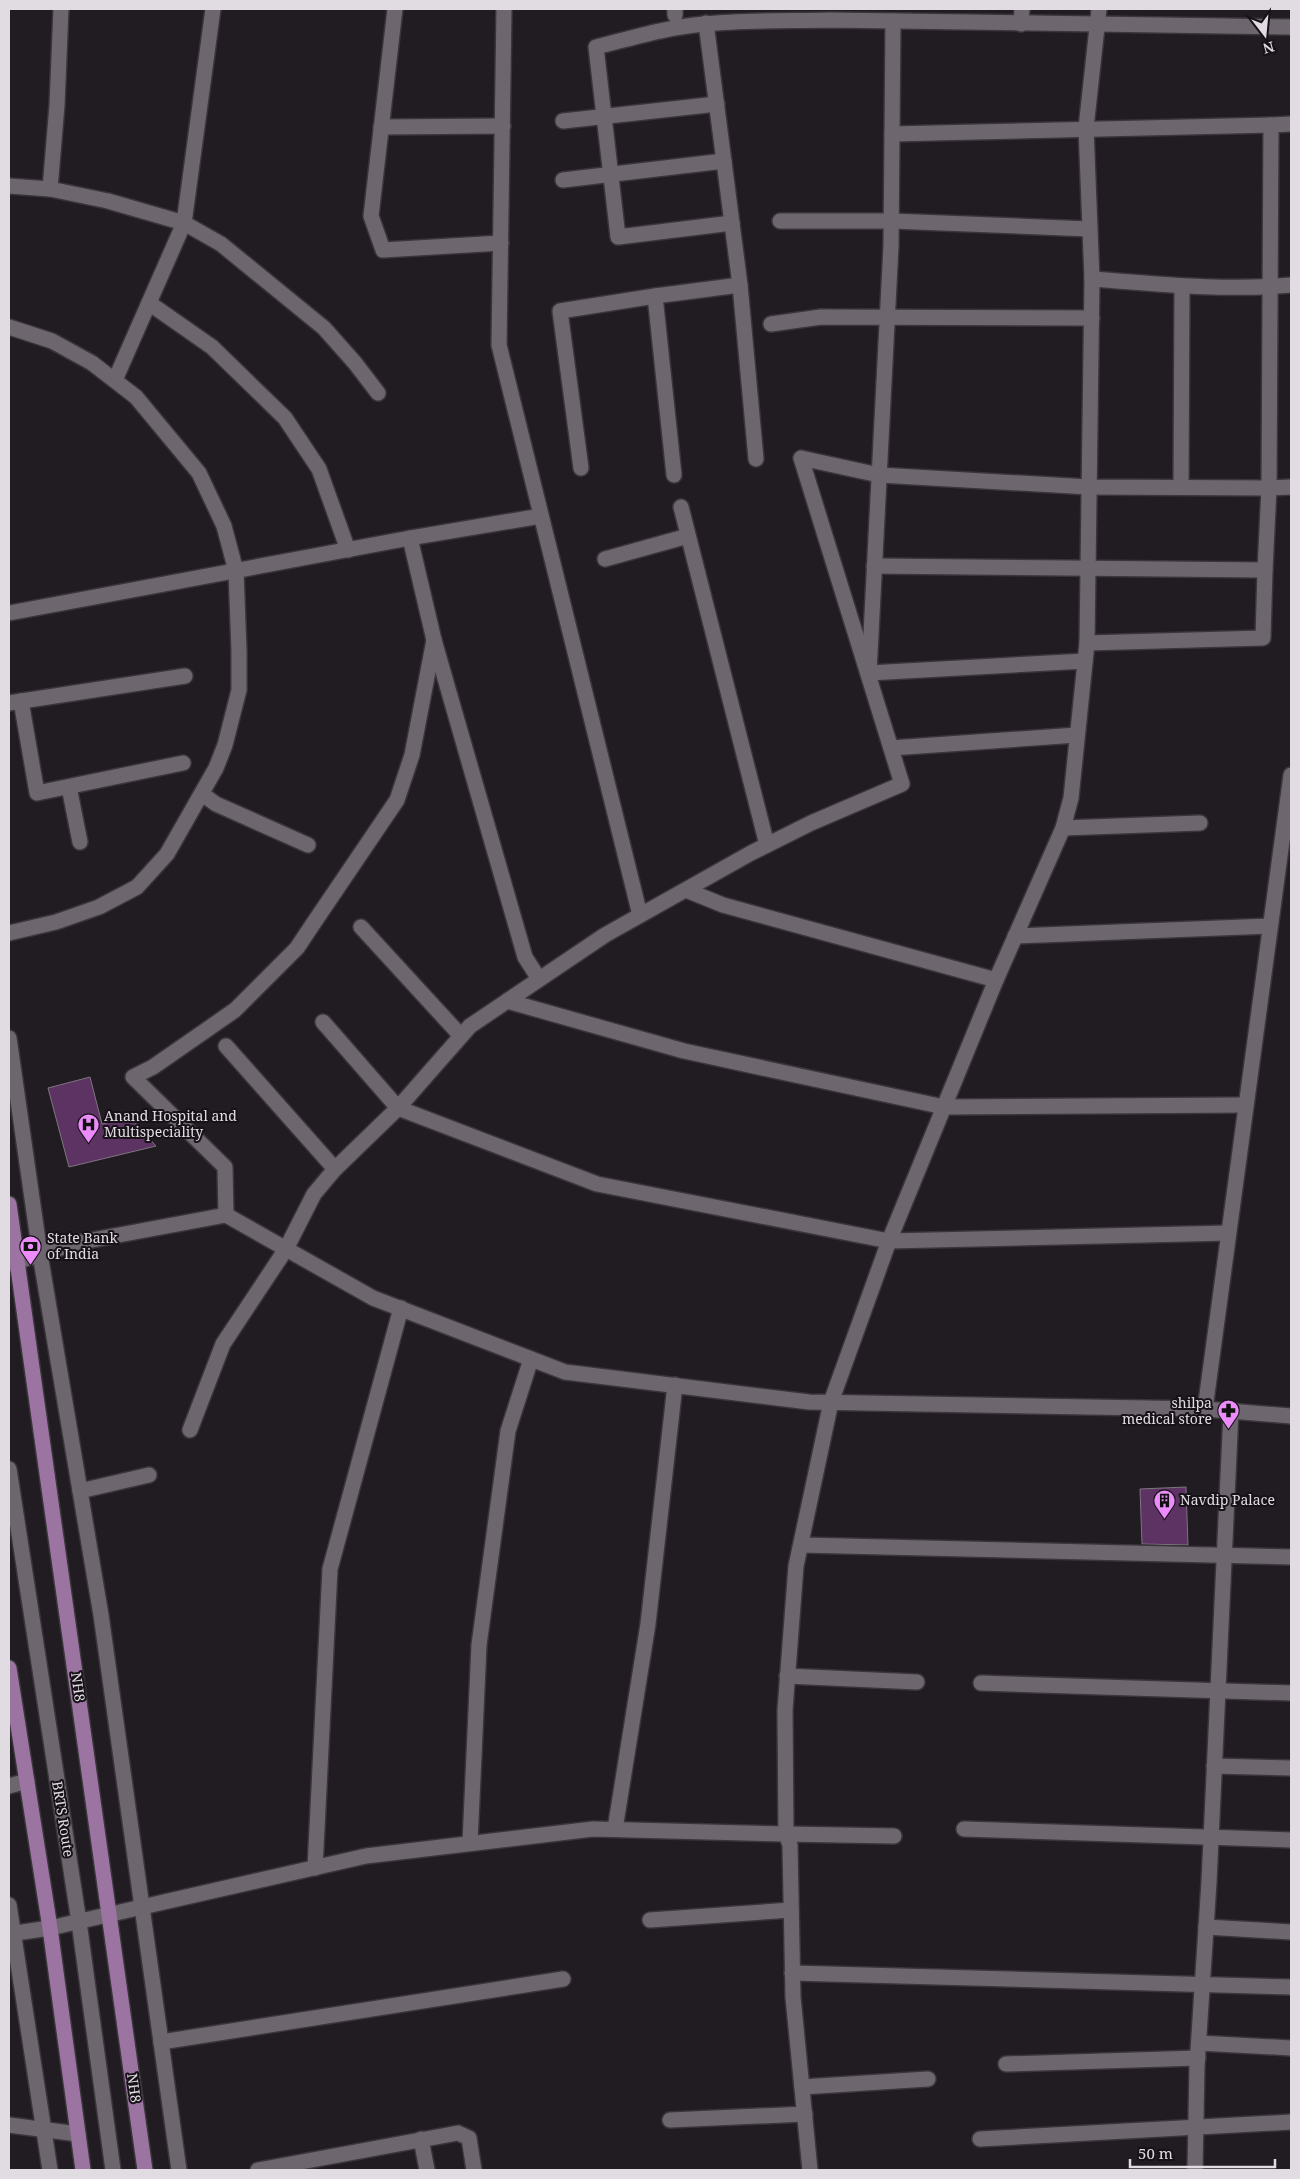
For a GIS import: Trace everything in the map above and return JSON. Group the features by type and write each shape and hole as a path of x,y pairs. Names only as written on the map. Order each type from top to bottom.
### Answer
{"main road":[{"name":"NH8","path":"9,1204 13,1263 110,1915 145,2170"},
{"path":"9,1668 50,1928 83,2170"}],"street":[{"path":"50,189 57,105 61,9"},
{"path":"115,380 184,223 212,9"},
{"path":"395,9 371,216 383,250 501,243"},
{"path":"504,9 499,345 640,915"},
{"path":"1021,24 1022,9"},
{"path":"810,2170 793,1997 790,1845 786,1834 785,1710 796,1566 831,1402 889,1241 996,980 1062,828 1071,798 1087,643 1092,279 1086,128 1099,9"},
{"path":"732,223 618,237 596,47 672,28 830,14 893,21 949,16 1021,24 1291,27"},
{"path":"869,672 892,221 893,21"},
{"path":"706,24 740,285 756,459"},
{"path":"562,120 717,104"},
{"path":"1087,643 1263,638 1269,488 1271,124"},
{"path":"892,134 1291,124"},
{"path":"381,127 502,126"},
{"path":"563,180 724,161"},
{"path":"9,186 50,189 108,200 184,223 221,244 324,328 355,363 378,394"},
{"path":"780,221 892,221 1089,229"},
{"path":"1092,279 1182,286 1269,287 1291,285"},
{"path":"581,468 560,311 740,285"},
{"path":"1181,487 1182,286"},
{"path":"654,296 674,475"},
{"path":"149,303 212,348 285,418 319,469 348,550"},
{"path":"771,324 821,317 1092,318"},
{"path":"9,327 52,341 92,363 115,380 136,397 199,472 224,526 236,571 239,609 239,690 225,745 202,794 167,854 137,887 99,907 56,922 9,932"},
{"path":"190,1430 223,1344 286,1249 314,1194 336,1169 398,1108 470,1026 605,935 640,915 767,845 902,784 869,672 801,458 879,475 1089,487 1291,487"},
{"path":"681,507 767,845"},
{"path":"9,613 410,538 541,516"},
{"path":"605,558 688,536"},
{"path":"410,538 434,640 526,957 540,979"},
{"path":"874,566 1265,570"},
{"path":"226,1215 225,1168 132,1077 153,1067 235,1010 297,948 396,800 412,755 434,640"},
{"path":"869,672 1085,660"},
{"path":"183,763 37,793 15,702 185,676"},
{"path":"891,748 1077,735"},
{"path":"1205,1409 1291,775"},
{"path":"70,787 80,842"},
{"path":"202,794 216,804 308,845"},
{"path":"1062,828 1200,823"},
{"path":"686,890 722,905 996,980"},
{"path":"361,926 461,1036"},
{"path":"1016,936 1270,926"},
{"path":"507,1001 684,1051 944,1107 1245,1105"},
{"path":"323,1022 398,1108 597,1184 889,1241 1228,1233"},
{"path":"9,1038 40,1254 101,1615 179,2170"},
{"path":"226,1046 336,1169"},
{"path":"13,1263 76,1243 226,1215 373,1298 565,1372 809,1402 1205,1409 1291,1416"},
{"path":"315,1868 330,1569 401,1308"},
{"path":"470,1844 479,1645 508,1431 531,1359"},
{"path":"615,1830 648,1624 675,1385"},
{"path":"1195,2170 1198,2050 1211,1837 1231,1412"},
{"name":"BRTS Route","path":"9,1470 79,1922 112,2170"},
{"path":"80,1491 149,1474"},
{"path":"801,1545 1291,1557"},
{"path":"787,1676 918,1682"},
{"path":"981,1683 1291,1693"},
{"path":"1214,1766 1291,1768"},
{"path":"9,1786 27,1781"},
{"path":"12,1934 50,1928 143,1908 366,1856 593,1829 894,1836"},
{"path":"964,1829 1291,1840"},
{"path":"9,1905 50,2170"},
{"path":"650,1920 791,1910"},
{"path":"1206,1927 1291,1932"},
{"path":"792,1973 1202,1983 1291,1987"},
{"path":"161,2042 563,1979"},
{"path":"1006,2064 1198,2050 1291,2048"},
{"path":"802,2087 928,2079"},
{"path":"670,2120 805,2114"},
{"path":"980,2139 1291,2122"},
{"path":"9,2125 78,2134"},
{"path":"258,2170 458,2132 469,2138 474,2170"},
{"path":"421,2139 427,2170"}],"building":[{"path":"90,1077 102,1124 130,1117 156,1146 69,1167 48,1088"},
{"name":"Navdip Palace","path":"1186,1487 1188,1545 1142,1544 1140,1489"}],"place":[{"name":"Anand Hospital and Multispeciality","path":"88,1143"},
{"name":"State Bank of India","path":"31,1265"},
{"name":"shilpa medical store","path":"1228,1430"},
{"name":"Navdip Palace","path":"1164,1519"}]}
